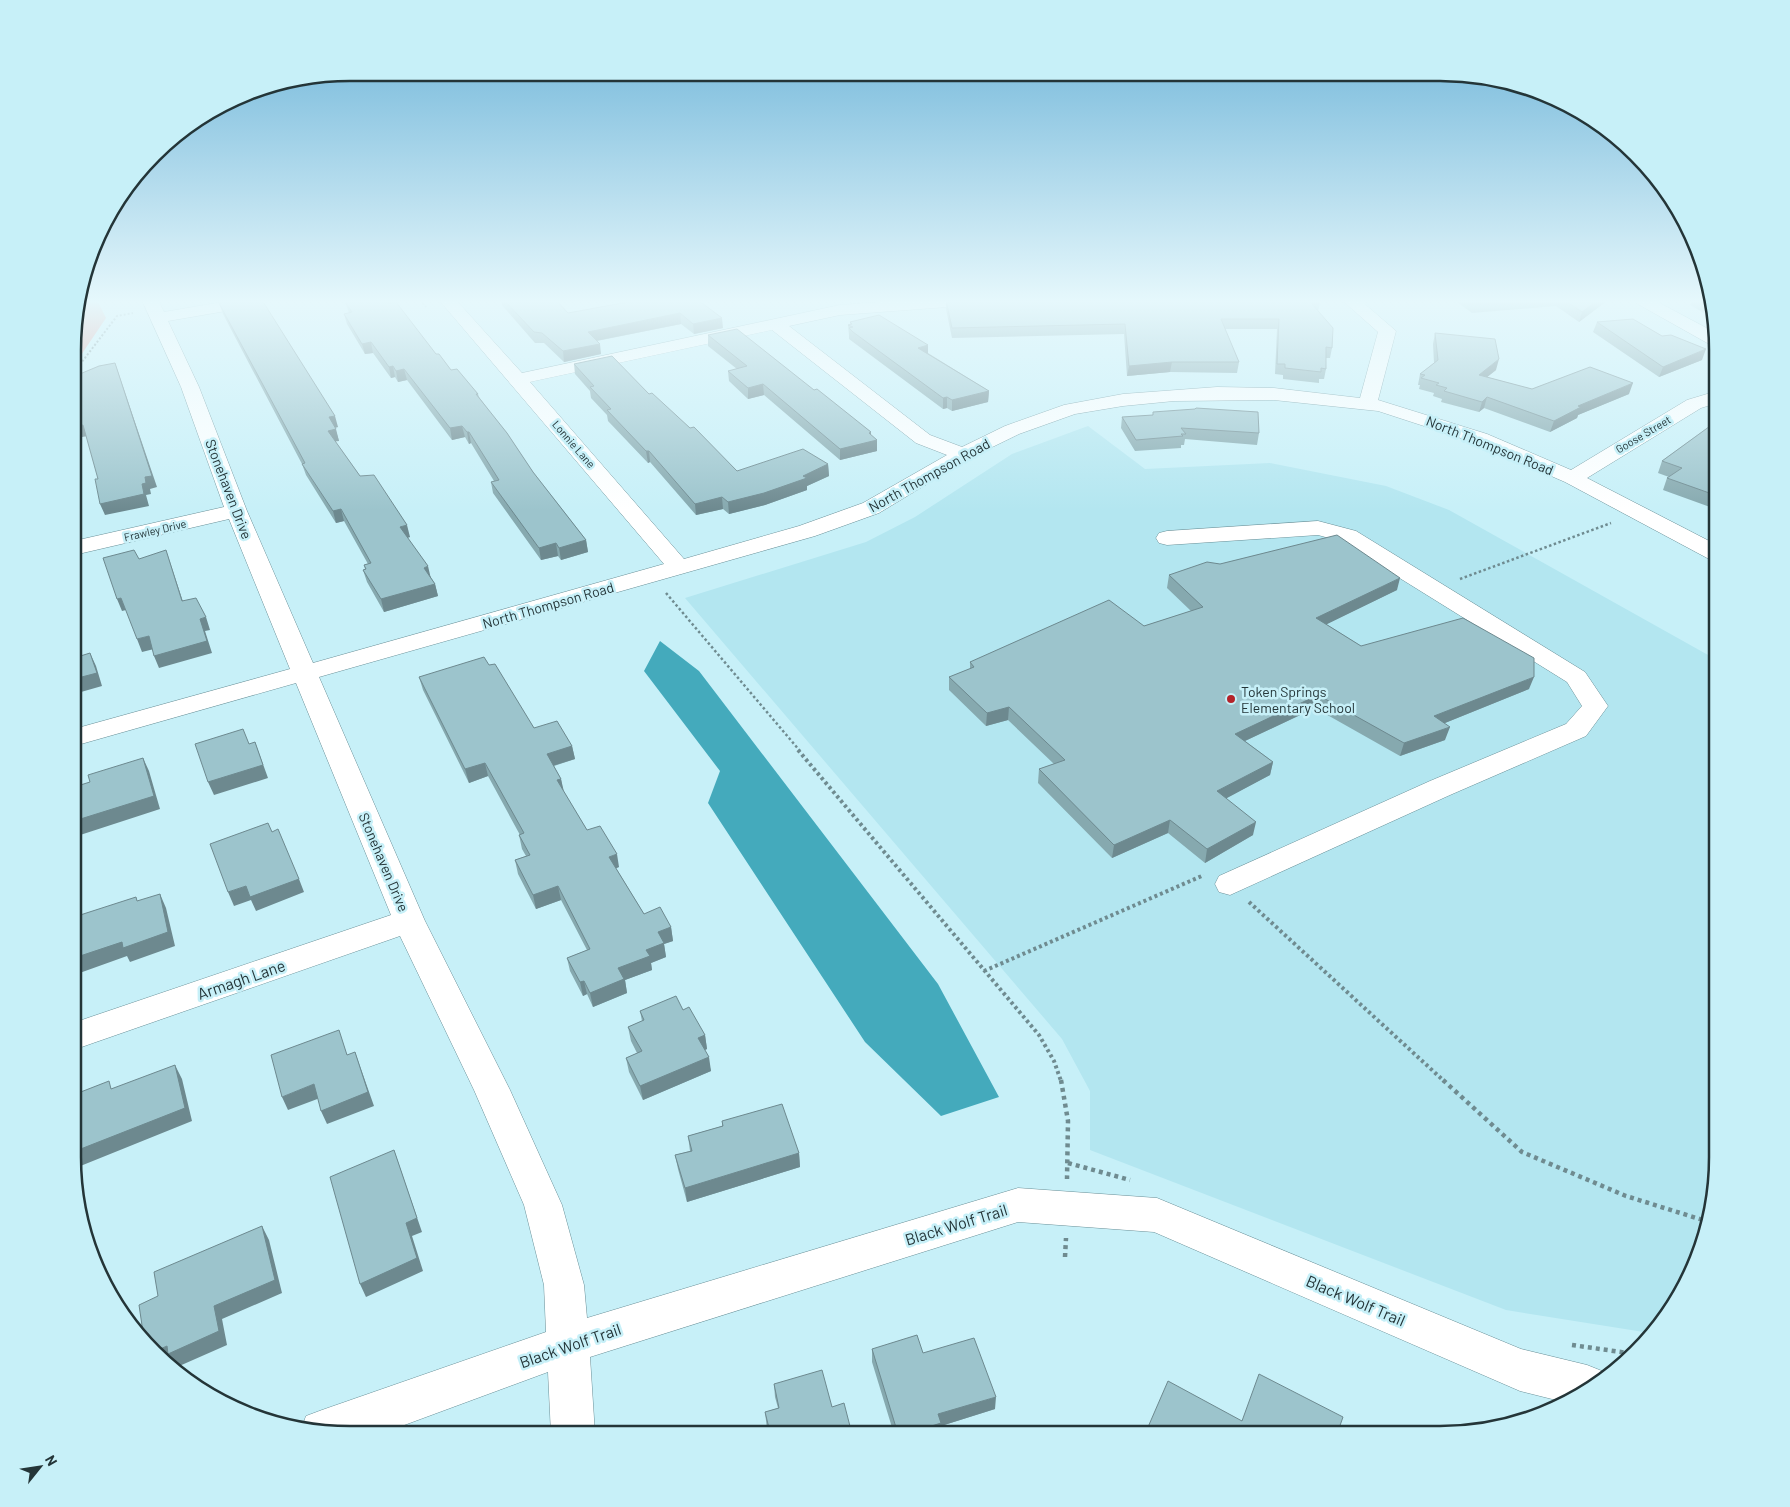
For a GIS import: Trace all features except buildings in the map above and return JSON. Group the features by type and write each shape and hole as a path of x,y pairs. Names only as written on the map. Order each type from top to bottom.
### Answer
{"street":[{"name":"Stonehaven Drive","path":"182,370 236,511 306,673 409,921 492,1090 543,1205 564,1285 572,1426"},
{"name":"Lonnie Lane","path":"510,370 679,567"},
{"path":"518,379 559,370"},
{"path":"836,370 924,439 963,454"},
{"path":"1368,404 1377,370"},
{"name":"North Thompson Road","path":"81,736 842,520 900,493 963,454 1038,419 1071,409 1123,400 1217,393 1274,394 1368,404 1417,416 1480,438 1572,478 1709,550"},
{"name":"Goose Street","path":"1572,478 1694,404 1709,400"},
{"name":"Frawley Drive","path":"81,546 236,511"},
{"path":"1167,538 1318,528 1348,536 1576,677 1595,706 1576,730 1440,788 1230,884"},
{"name":"Armagh Lane","path":"81,1034 409,921"},
{"name":"Black Wolf Trail","path":"341,1425 444,1390 567,1344 1018,1205 1157,1215 1520,1370 1582,1385"}],"path":[{"path":"1433,588 1614,521"},
{"path":"650,576 1039,1035 1056,1064 1068,1119 1065,1257"},
{"path":"984,971 1215,870 1522,1152 1626,1196 1702,1220"}],"shaded area":[{"path":"1088,426 1145,469 1270,463 1386,486 1449,510 1709,656 1708,1174 1704,1209 1688,1260 1673,1291 1644,1332 1506,1310 1090,1150 1090,1091 1062,1039 685,598 866,542 915,517 1012,454"}],"water":[{"path":"660,641 699,671 938,984 999,1097 941,1116 865,1042 708,803 720,771 644,671"}],"place":[{"name":"Token Springs Elementary School","path":"1231,699"}]}
